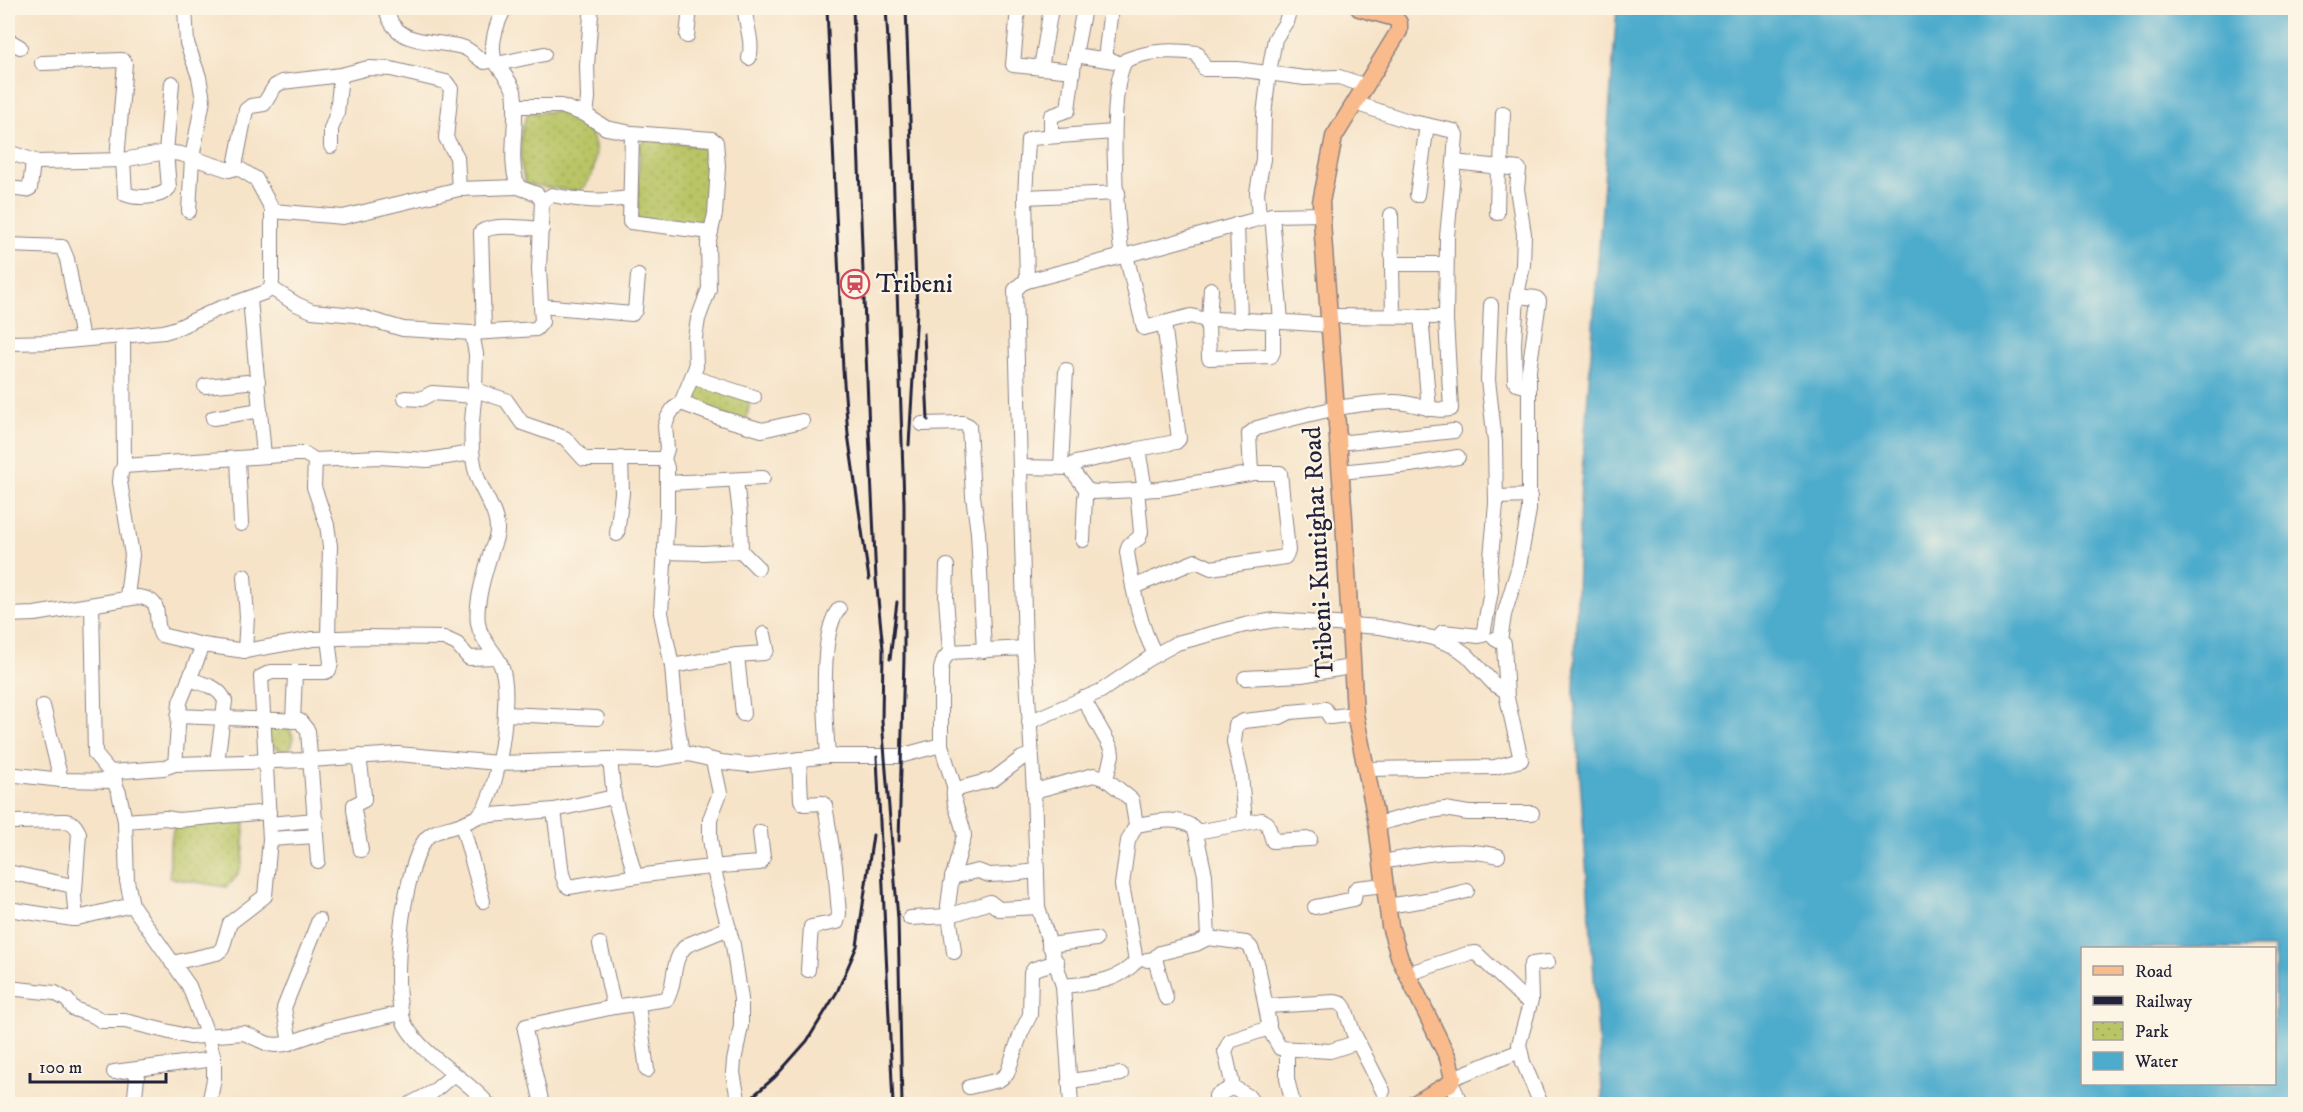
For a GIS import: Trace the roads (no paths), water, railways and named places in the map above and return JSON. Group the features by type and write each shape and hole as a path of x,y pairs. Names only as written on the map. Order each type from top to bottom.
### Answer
{"main road":[{"name":"Tribeni-Kuntighat Road","path":"1359,8 1395,18 1399,23 1399,31 1334,137 1321,201 1355,714 1377,824 1393,937 1407,974 1448,1058 1452,1080"},
{"path":"1414,1104 1452,1080"}],"street":[{"path":"185,8 187,43 199,77 203,100 192,158 189,211"},
{"path":"386,8 394,26 411,38 464,47 485,63 544,54"},
{"path":"505,8 495,34 493,48 496,62 512,86 515,106 513,164 518,187"},
{"path":"687,36 690,8"},
{"path":"745,8 745,21 751,46 749,58"},
{"path":"1018,8 1013,65 1073,71"},
{"path":"1041,68 1051,8"},
{"path":"1051,136 1051,116 1068,110 1074,55 1084,8"},
{"path":"1105,59 1111,8"},
{"path":"1211,290 1209,356 1212,359 1271,356 1277,321 1265,216 1257,192 1263,159 1264,115 1269,72 1275,39 1286,22 1290,8"},
{"path":"586,115 591,15"},
{"path":"8,40 20,47"},
{"path":"1074,55 1124,62 1168,50 1197,53 1205,69 1269,72 1305,78 1339,77 1366,86"},
{"path":"42,63 122,60 125,63 120,160 125,194 137,196 162,194 169,188 166,152 172,83"},
{"path":"1124,62 1114,132 1118,232 1143,327 1146,329 1191,316 1209,321 1446,316"},
{"path":"236,168 244,116 248,108 264,104 275,86 282,82 341,75 368,68 391,69 448,83 451,89 446,138 456,157 459,189"},
{"path":"332,146 332,129 337,113 341,75"},
{"path":"1250,473 1248,438 1250,432 1257,428 1336,408 1393,402 1429,409 1449,410 1452,408 1446,316 1446,264 1456,135 1454,131 1388,116 1355,103"},
{"path":"515,106 561,106 586,115 606,128 632,133 712,139 716,142 718,166 716,202 708,244 709,289 698,319 695,338 696,363 692,377 681,403 673,409 666,423 667,449 664,459 667,465 667,483 661,613 672,666 682,755"},
{"path":"1497,213 1503,113"},
{"path":"1417,195 1427,125"},
{"path":"1027,281 1025,197 1028,140 1051,136 1114,132"},
{"path":"632,133 630,222 711,232"},
{"path":"8,152 33,160 120,160 166,152 229,170 236,168 256,179 273,211 271,288 266,292 164,332 57,342 8,343"},
{"path":"8,188 26,190 30,188 33,160"},
{"path":"1454,162 1519,169 1517,189 1524,234 1523,265 1517,296 1514,344 1515,381 1517,384 1529,387"},
{"path":"271,288 312,311 361,317 403,329 478,332 539,327 542,322 539,269 542,201 537,194 518,187 459,189 343,217 273,211"},
{"path":"1025,197 1118,193"},
{"path":"542,201 552,195 596,202 629,198"},
{"path":"1071,1104 1063,986 1038,907 1026,648 1015,293 1018,286 1027,281 1265,216 1322,214"},
{"path":"1391,216 1393,316"},
{"path":"1237,224 1240,320"},
{"path":"478,816 488,801 498,763 505,714 503,672 481,635 477,614 497,526 479,481 472,453 471,422 475,393 481,232 497,228 542,229"},
{"path":"8,245 62,247 67,259 82,339"},
{"path":"1392,264 1446,264"},
{"path":"541,306 632,314 635,310 638,276"},
{"path":"1500,641 1504,615 1522,554 1530,496 1530,360 1539,301 1536,298 1517,296"},
{"path":"250,299 264,456"},
{"path":"1481,636 1484,632 1491,591 1490,568 1496,497 1495,442 1488,380 1491,304"},
{"path":"1421,316 1429,409"},
{"path":"1020,466 1065,467 1179,440 1164,323"},
{"path":"123,336 124,466 120,482 132,555 127,597"},
{"path":"1066,370 1065,467 1087,490 1094,492 1141,490 1205,483 1250,473 1280,473 1287,551 1285,557 1214,568 1208,568 1196,561 1133,587"},
{"path":"692,377 754,397"},
{"path":"205,386 258,381"},
{"path":"405,398 422,399 435,393 475,393 506,400 522,423 559,435 569,441 584,459 664,459"},
{"path":"681,403 762,430 802,421"},
{"path":"213,418 260,410"},
{"path":"922,424 963,423 969,426 973,496 978,532 984,651"},
{"path":"1338,443 1454,431"},
{"path":"1137,450 1141,490 1141,532 1139,538 1129,545 1127,552 1142,627 1155,654"},
{"path":"124,466 305,454 315,459 379,457 427,460 472,453"},
{"path":"1340,472 1410,465 1458,457"},
{"path":"238,458 241,524"},
{"path":"617,534 622,493 621,458"},
{"path":"172,963 217,953 222,949 230,923 265,896 270,839 261,677 271,672 319,673 329,670 331,663 328,638 330,546 327,525 314,487 315,459"},
{"path":"667,483 763,478"},
{"path":"736,481 741,551 758,568"},
{"path":"1083,540 1087,490"},
{"path":"1496,497 1530,496"},
{"path":"664,552 741,551"},
{"path":"947,566 946,605 950,652 944,659 941,669 941,745 955,789 954,798 964,836 952,877 948,916 954,952"},
{"path":"244,576 247,616 245,651"},
{"path":"8,615 35,614 127,597 147,598 154,603 158,613 158,628 161,635 203,645 245,651 301,640 328,638 444,638 453,641 469,658 496,657"},
{"path":"92,605 95,754 113,777 125,821 127,881 132,905 189,986 207,1034 214,1059 214,1079 209,1104"},
{"path":"828,756 825,704 827,651 829,629 839,609"},
{"path":"1029,722 1101,691 1155,654 1177,643 1263,621 1304,621 1380,627 1438,640 1467,655 1494,684 1506,691"},
{"path":"1366,769 1495,767 1519,762 1521,759 1506,691 1504,644 1481,636 1443,632 1438,640"},
{"path":"672,666 765,652 764,634"},
{"path":"175,764 180,702 203,645"},
{"path":"950,652 1026,648"},
{"path":"737,655 743,714"},
{"path":"1245,678 1300,675 1351,667"},
{"path":"293,721 295,673"},
{"path":"189,679 216,689 225,701 225,718 217,762"},
{"path":"1083,698 1112,748 1106,779"},
{"path":"43,706 61,780"},
{"path":"1245,823 1242,781 1234,742 1236,725 1244,721 1280,717 1290,712 1324,709 1330,717 1355,714"},
{"path":"505,714 597,718"},
{"path":"178,716 300,721 308,731 318,861"},
{"path":"8,774 61,780 113,777 175,764 408,754 498,763 610,759 652,760 694,755 713,761 749,765 828,756 900,756 941,745"},
{"path":"955,789 994,779 1022,758 1031,755"},
{"path":"359,756 364,800 354,805 354,810 361,850"},
{"path":"610,759 614,797 635,876"},
{"path":"799,759 801,800 804,804 822,803 825,805 835,866 839,914 837,922 811,927 808,970"},
{"path":"713,761 720,786 709,827 713,866 729,927 741,999 741,1026 733,1073 739,1104"},
{"path":"1034,791 1088,776 1106,779 1132,800 1136,825 1128,841 1122,877 1136,961"},
{"path":"488,1104 418,1041 406,1025 402,1013 398,968 406,892 426,839 437,831 462,824 478,816 554,810 614,797"},
{"path":"1377,824 1444,809 1468,813 1532,813"},
{"path":"554,810 562,874 569,887 635,876 762,862 760,832"},
{"path":"8,814 9,819 14,822 72,822 79,832 75,891 76,919"},
{"path":"125,821 165,818 178,820 269,818 316,820"},
{"path":"1196,832 1264,820 1270,838 1276,842 1310,839"},
{"path":"1136,825 1164,821 1185,822 1193,827 1205,875 1208,938"},
{"path":"462,824 483,901"},
{"path":"270,839 316,837"},
{"path":"1382,862 1465,850 1498,856"},
{"path":"952,877 980,871 989,874 1037,871"},
{"path":"8,872 69,883 74,886 75,891"},
{"path":"1315,907 1354,899 1357,888 1385,885"},
{"path":"1387,906 1467,891"},
{"path":"910,918 948,916 990,902 999,909 1038,907"},
{"path":"8,909 76,919 132,905"},
{"path":"290,1043 284,1008 319,920"},
{"path":"542,1104 526,1026 614,1007 667,999 676,959 682,949 729,927"},
{"path":"1063,986 1110,979 1119,975 1136,961 1154,959 1160,953 1196,944 1208,938 1243,942 1251,948 1258,966 1267,1006 1268,1027 1278,1046 1287,1049 1330,1051 1358,1042"},
{"path":"1049,945 1096,939"},
{"path":"600,944 614,1007"},
{"path":"1407,974 1476,953 1523,998 1531,1000"},
{"path":"1154,959 1166,998"},
{"path":"969,1087 999,1080 1007,1074 1021,1033 1030,1016 1030,973 1034,969 1057,962"},
{"path":"1541,1104 1520,1051 1519,1041 1526,1025 1531,1000 1531,966 1548,962"},
{"path":"8,987 55,993 67,1000 74,1009 102,1021 125,1021 190,1037 244,1033 268,1044 290,1043 326,1030 402,1013"},
{"path":"1267,1006 1335,1002 1342,1004 1383,1091"},
{"path":"638,1005 647,1070"},
{"path":"1254,1104 1248,1096 1233,1087 1225,1051 1227,1044 1268,1027"},
{"path":"1287,1049 1287,1079 1293,1104"},
{"path":"1461,1104 1452,1080 1520,1051"},
{"path":"114,1072 214,1059"},
{"path":"134,1104 138,1069"},
{"path":"410,1104 433,1092 454,1074"},
{"path":"1070,1081 1121,1074"},
{"path":"1216,1104 1216,1096 1233,1087"}],"water":[{"path":"1617,8 2295,8 2295,1104 1603,1104 1574,693 1580,500"}],"railway":[{"path":"827,8 843,370 848,434 869,579"},
{"path":"853,8 869,431 876,579 883,649 882,721 898,919 902,1104"},
{"path":"886,8 904,503 904,658 899,841"},
{"path":"906,8 917,311 909,445"},
{"path":"924,334 928,420"},
{"path":"890,659 897,602"},
{"path":"877,757 893,1104"},
{"path":"744,1104 775,1077 807,1041 837,992 857,946 873,835"}],"place":[{"name":"Tribeni","path":"855,284"}]}
